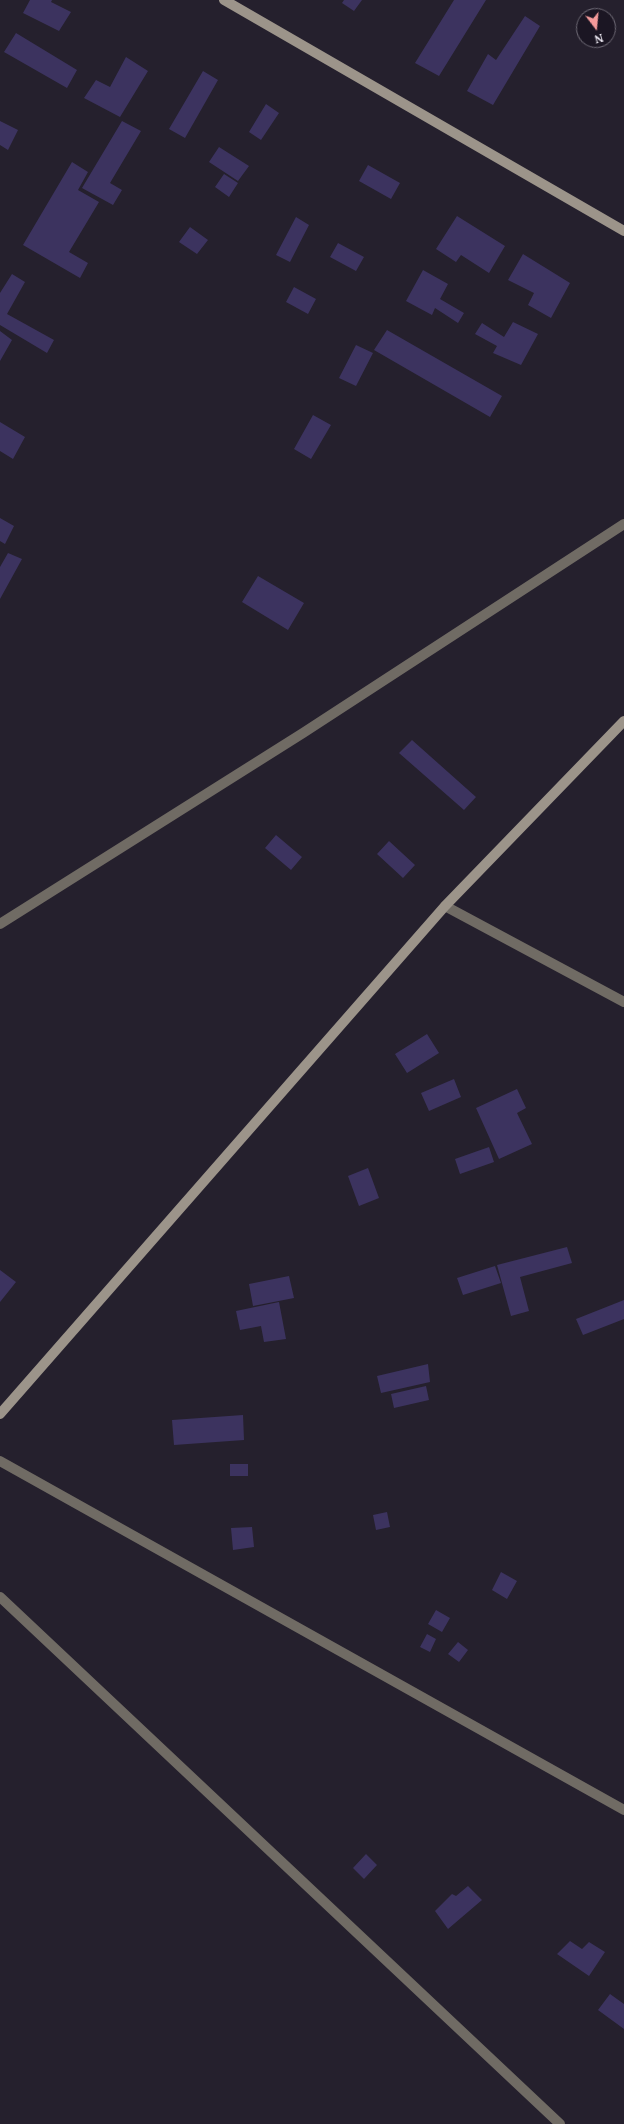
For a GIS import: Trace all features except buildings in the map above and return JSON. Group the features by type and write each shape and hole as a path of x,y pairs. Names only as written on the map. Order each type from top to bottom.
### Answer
{"street":[{"path":"224,0 624,231"},
{"path":"0,924 303,733 624,524"},
{"path":"0,1414 445,906 624,721"},
{"path":"445,906 624,1002"},
{"path":"0,1461 624,1810"},
{"path":"0,1597 560,2124"}]}
